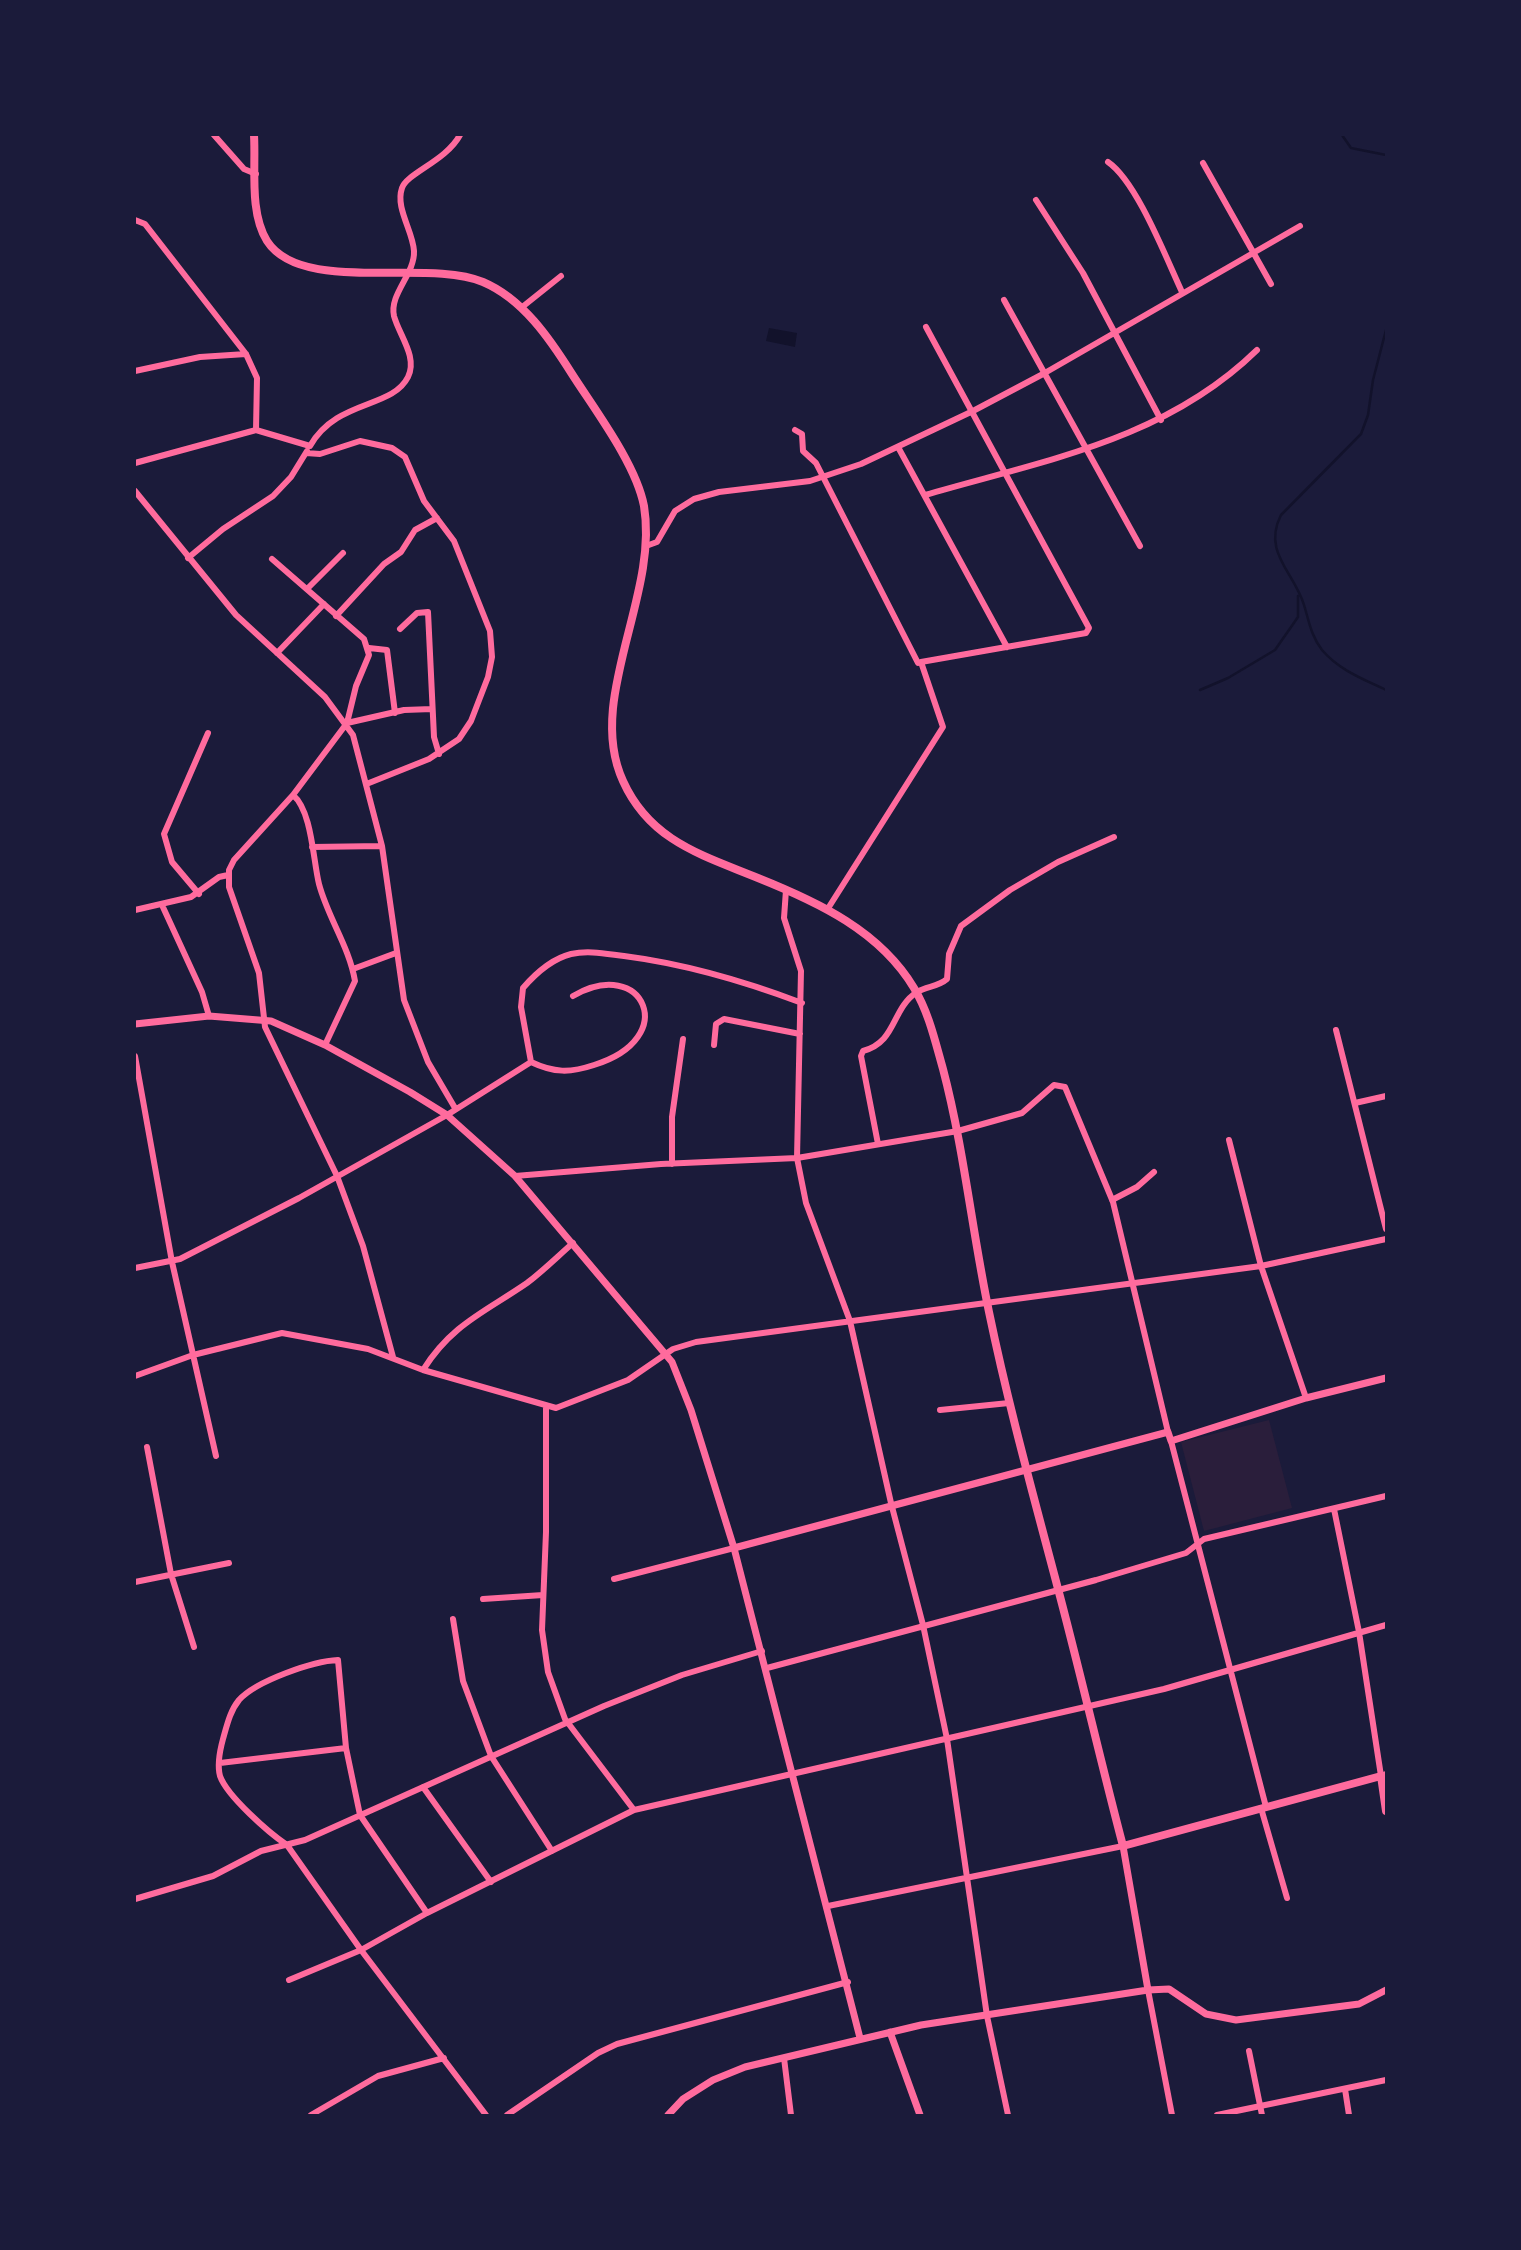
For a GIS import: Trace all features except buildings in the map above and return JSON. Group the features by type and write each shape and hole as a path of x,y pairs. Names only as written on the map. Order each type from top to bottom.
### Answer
{"main road":[{"path":"254,135 260,226 270,245 284,257 300,265 323,269 410,271 471,278 506,294 559,354 632,474 644,508 646,546 641,590 614,712 613,749 621,779 645,817 670,841 692,853 786,890 860,930 891,956 917,992 929,1019 947,1083 1009,1403 1123,1846 1384,1775 1386,1811"}],"street":[{"path":"214,135 244,169 256,174"},
{"path":"188,558 223,529 272,496 291,477 323,427 337,416 383,398 405,381 411,368 409,355 393,313 396,297 410,271 414,250 402,207 401,190 408,180 447,154 460,135"},
{"path":"1108,162 1116,168 1146,215 1182,292"},
{"path":"1203,163 1271,284"},
{"path":"1036,200 1083,273 1161,420"},
{"path":"135,220 145,224 246,354 257,378 256,429"},
{"path":"646,546 657,542 675,511 694,499 719,492 823,478 898,447 973,411 1043,374 1300,226"},
{"path":"521,308 561,276"},
{"path":"1004,300 1140,546"},
{"path":"795,430 802,434 803,451 816,463 918,663 1086,633 1088,628 926,327"},
{"path":"925,495 1084,448 1161,420 1229,377 1257,350"},
{"path":"135,371 200,357 246,354"},
{"path":"135,463 256,429 320,454 360,441 392,448 405,457 424,501 454,541 482,605 492,650 488,677 471,721 459,739 439,754 369,783"},
{"path":"898,447 1007,647"},
{"path":"135,491 236,615 325,697 347,723 369,783 383,846 404,1000 414,1029 455,1108"},
{"path":"336,616 384,564 401,552 415,530 437,518"},
{"path":"307,589 343,552"},
{"path":"272,559 364,639 369,648 347,723 293,795 234,860 228,875 231,897 258,973 268,1036 337,1176 363,1246 393,1357"},
{"path":"276,653 324,604"},
{"path":"400,629 417,613 428,612 432,709 439,754"},
{"path":"369,648 387,650 395,713"},
{"path":"827,910 943,727 921,662"},
{"path":"347,723 432,709"},
{"path":"199,894 172,862 164,834 185,779 202,750 208,733"},
{"path":"293,795 302,807 322,892 344,939 353,969 354,986 325,1045"},
{"path":"878,1144 861,1056 863,1051 883,1042 903,1008 917,992 940,985 947,979 949,954 961,926 1010,890 1058,862 1114,837"},
{"path":"312,847 383,846"},
{"path":"135,909 162,905 199,894 219,877 228,875"},
{"path":"786,890 784,918 801,971 797,1158 806,1203 850,1321 891,1503 923,1625 947,1739 987,2016 1008,2115"},
{"path":"162,905 202,992 209,1016"},
{"path":"531,1062 521,1007 523,988 541,969 569,954 589,951 691,968 745,982 802,1003"},
{"path":"353,969 396,953"},
{"path":"531,1062 557,1072 572,1072 624,1053 640,1036 644,1013 640,1000 629,990 615,984 602,985 588,988 573,996"},
{"path":"135,1024 209,1016 264,1020 325,1045 447,1115 515,1176 671,1362 691,1410 734,1548 848,1982 860,2038"},
{"path":"714,1045 716,1024 724,1019 800,1034"},
{"path":"1336,1030 1386,1229"},
{"path":"672,1164 673,1117 684,1039"},
{"path":"135,1056 172,1262 216,1456"},
{"path":"135,1268 172,1262 447,1115 531,1062"},
{"path":"515,1176 797,1158 958,1131 1022,1113 1054,1086 1065,1087 1112,1200 1228,1672 1287,1898"},
{"path":"1355,1103 1386,1096"},
{"path":"1229,1140 1261,1266 1306,1398"},
{"path":"1112,1200 1137,1187 1154,1172"},
{"path":"135,1376 193,1355 282,1334 393,1357 423,1370 546,1407 566,1406 637,1375 665,1354 696,1342 988,1305 1261,1266 1386,1239"},
{"path":"423,1370 438,1346 459,1326 528,1282 573,1243"},
{"path":"1171,1441 1306,1398 1386,1378"},
{"path":"940,1410 1009,1403"},
{"path":"546,1407 546,1532 542,1630 548,1671 566,1722 634,1810"},
{"path":"614,1579 891,1503 1168,1432"},
{"path":"146,1447 171,1574 194,1647"},
{"path":"767,1668 1186,1553 1196,1543 1386,1496"},
{"path":"1334,1509 1384,1775"},
{"path":"135,1582 229,1563"},
{"path":"483,1599 543,1595"},
{"path":"453,1619 463,1681 491,1756 552,1850"},
{"path":"289,1980 361,1951 427,1913 634,1810 1228,1672 1386,1625"},
{"path":"135,1899 213,1876 261,1851 287,1845 360,1815 566,1722 682,1675 762,1651"},
{"path":"427,1913 360,1815 346,1748 338,1660 321,1661 241,1697 232,1709 220,1750 219,1773 224,1784 269,1833 287,1845 361,1951 486,2115"},
{"path":"220,1763 346,1748"},
{"path":"424,1787 491,1882"},
{"path":"828,1906 1123,1846 1172,2115"},
{"path":"507,2115 598,2053 617,2044 848,1982"},
{"path":"668,2115 683,2099 713,2080 745,2067 890,2032 1148,1990 1169,1989 1206,2014 1236,2020 1359,2004 1386,1990"},
{"path":"890,2032 920,2115"},
{"path":"1249,2051 1261,2112"},
{"path":"311,2115 378,2076 444,2058"},
{"path":"784,2058 791,2115"},
{"path":"1217,2115 1261,2112 1386,2080"},
{"path":"1345,2089 1349,2115"}],"shaded area":[{"path":"769,328 797,333 795,347 766,341"},
{"path":"1269,1420 1292,1508 1204,1531 1181,1442"}],"waterway":[{"path":"1342,135 1351,148 1386,155"},
{"path":"1386,330 1373,380 1368,415 1361,434 1281,515 1275,540 1277,551 1299,593 1318,645 1344,669 1386,690"},
{"path":"1200,690 1228,678 1275,650 1298,617 1298,596"}]}
